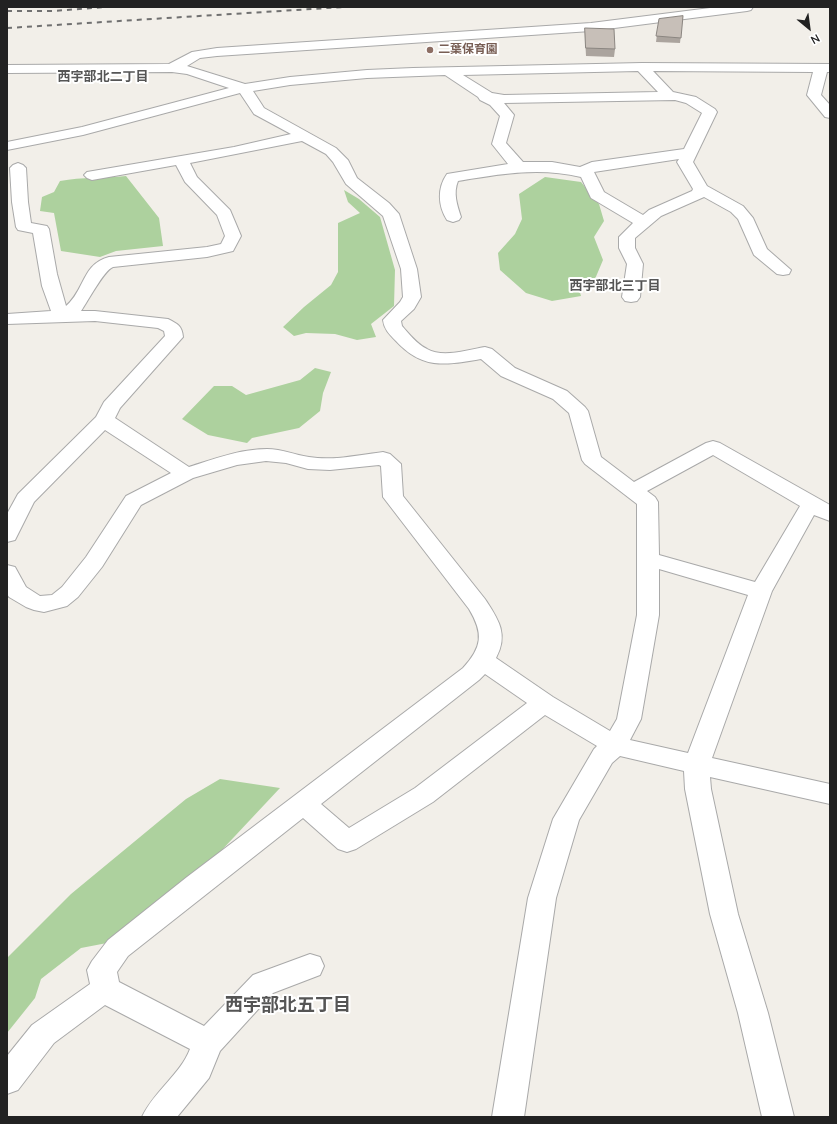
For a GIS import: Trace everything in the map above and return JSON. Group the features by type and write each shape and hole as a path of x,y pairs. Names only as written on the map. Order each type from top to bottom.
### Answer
{"street":[{"path":"172,68 197,55 217,52 591,27 747,7"},
{"path":"642,67 669,96"},
{"path":"7,146 83,131 268,83 367,74 642,67 825,68 814,95 829,111"},
{"path":"7,68 172,68 189,70 244,88 259,111 331,151 340,160 351,181 383,206 390,214 409,269 412,297 408,305 392,320 393,327 418,353 428,358 485,353 508,372 560,394 578,411 592,460 648,502 648,615 629,719 615,745 603,756 566,819 542,898 508,1117"},
{"path":"448,71 485,97 495,102 507,115 504,129 500,134 499,144 519,167"},
{"path":"485,97 504,99 682,96 700,103 710,112 685,162 701,189 737,209 745,218 760,251 784,270"},
{"path":"92,174 181,161 304,136"},
{"path":"643,222 597,195 586,170 592,166 689,153"},
{"path":"62,316 74,308 102,265 110,262 130,259 207,252 227,247 233,236 224,213 190,179 181,161"},
{"path":"453,217 447,200 446,191 452,177 505,167 540,166 568,168 588,174"},
{"path":"18,168 20,202 24,227"},
{"path":"631,297 635,264 627,248 628,238 643,222 655,213 699,194 701,189"},
{"path":"7,230 24,227 41,229 48,270 57,308 62,316"},
{"path":"7,319 62,316 117,318 162,324 173,328 174,337 111,406 104,420 25,499 7,535"},
{"path":"104,420 186,474"},
{"path":"634,490 713,447 822,510"},
{"path":"7,572 17,592 28,599 44,604 59,601 70,592 94,562 133,501 186,474 235,459 266,455 287,456 308,463 330,464 383,458 391,464 393,497 478,604 488,620 492,639 483,661 471,674 118,948 102,970 105,989 117,997 208,1043"},
{"path":"778,1117 753,1013 724,914 698,789 697,764 761,591 806,511 822,510"},
{"path":"648,562 660,562 761,591"},
{"path":"483,661 544,703 615,745 644,753 830,794"},
{"path":"303,803 347,842 424,795 544,703"},
{"path":"158,1117 198,1068 208,1043 263,984 310,966"},
{"path":"7,1080 43,1034 105,989"}],"green space":[{"path":"126,176 159,218 163,246 116,251 100,257 61,251 54,213 40,211 42,197 54,192 60,181"},
{"path":"545,177 581,182 599,204 604,221 594,237 603,260 595,279 579,289 581,296 552,301 526,293 500,270 498,253 515,234 522,219 519,194"},
{"path":"344,190 359,199 380,217 395,270 394,306 371,324 376,337 357,340 335,334 306,333 294,336 283,327 304,307 331,285 338,272 338,223 360,213 348,202"},
{"path":"315,368 331,372 323,393 320,411 299,428 252,438 247,443 208,435 182,419 214,386 232,386 246,395 300,380"},
{"path":"220,779 280,788 220,852 107,943 81,948 41,979 35,998 7,1033 7,958 71,894 186,799"}],"building":[{"path":"683,16 681,38 656,36 659,19"},
{"path":"585,28 614,29 615,49 586,48"}],"railway":[{"path":"7,11 52,11 107,7"},
{"path":"7,28 344,7"}],"place":[{"name":"二葉保育園","path":"430,50"}],"district":[{"name":"西宇部北二丁目","path":"103,78"},
{"name":"西宇部北三丁目","path":"615,287"},
{"name":"西宇部北五丁目","path":"288,1007"}]}
